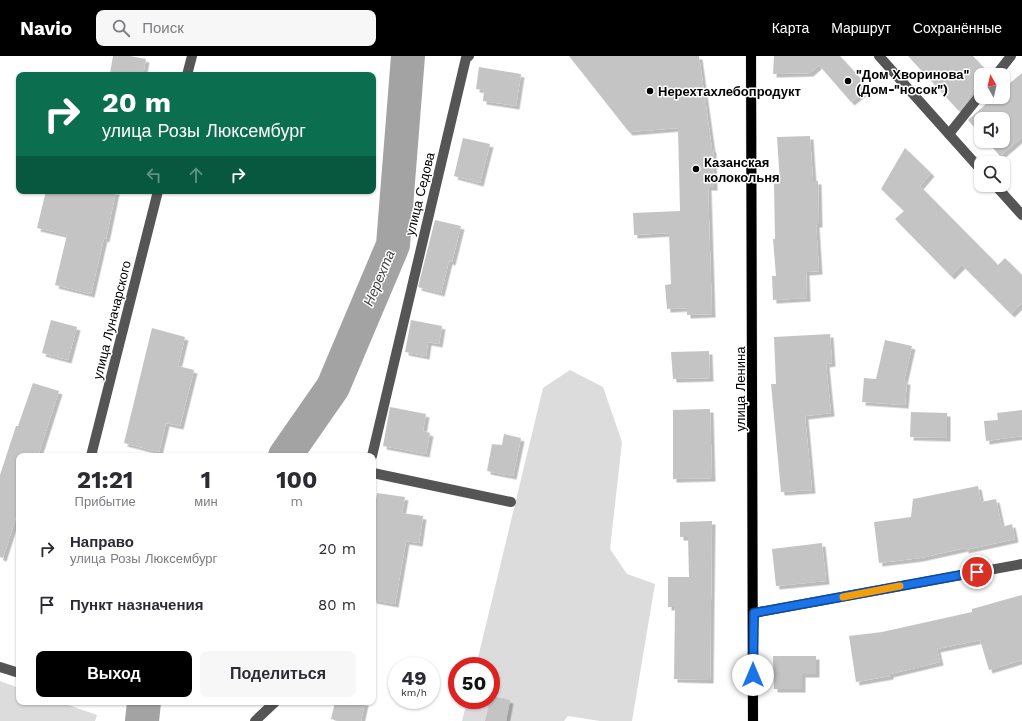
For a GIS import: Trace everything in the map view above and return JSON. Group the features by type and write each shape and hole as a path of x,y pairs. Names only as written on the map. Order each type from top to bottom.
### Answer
{"main road":[{"name":"улица Ленина","path":"751,56 754,613 753,721"}],"street":[{"path":"188,72 192,56"},
{"name":"улица Седова","path":"373,453 431,202 466,58 469,56"},
{"path":"879,56 974,162"},
{"path":"1002,68 1011,56"},
{"path":"949,134 974,103"},
{"path":"1001,192 1022,215"},
{"name":"улица Луначарского","path":"92,453 157,194"},
{"path":"376,474 511,502"},
{"path":"754,613 1022,564"},
{"path":"0,667 16,672"},
{"path":"255,721 272,705"}],"shaded area":[{"path":"570,370 603,387 622,442 610,549 627,574 655,584 632,721 600,721 568,716 564,721 462,721 465,709 500,709 500,657 478,657 543,388"},
{"path":"0,681 16,687 16,705 69,705 97,715 95,721 0,721"}],"building":[{"path":"113,56 130,56 146,59 144,72 110,72"},
{"path":"569,56 699,56 713,149 714,187 708,187 712,314 687,315 687,308 667,309 665,285 671,284 669,233 634,235 633,213 680,211 678,128 629,132"},
{"name":"\"Дом Хворинова\" (Дом-\"носок\")","path":"774,56 840,56 869,88 851,102 819,65 810,73 773,74"},
{"path":"908,56 973,56 984,68 974,68 974,87 959,111"},
{"path":"479,67 521,74 516,106 483,101 484,90 476,89"},
{"path":"1022,73 1022,137 1010,147 1010,112 977,112 986,104 1010,104 1010,83"},
{"path":"974,115 974,127 968,120"},
{"path":"810,136 813,181 818,181 819,224 816,224 819,271 806,272 807,298 773,300 772,276 776,276 773,239 775,239 774,184 780,183 777,137"},
{"path":"463,138 490,144 480,183 454,176"},
{"path":"905,148 931,173 920,186 998,265 1005,258 1022,275 1022,303 1011,314 962,265 951,276 895,219 904,211 881,189"},
{"path":"993,148 1009,148 1000,156"},
{"path":"45,194 115,194 106,239 104,238 91,294 55,285 67,235 37,228"},
{"path":"435,220 461,226 452,262 449,261 441,293 418,287"},
{"path":"51,320 77,327 68,360 42,353"},
{"path":"411,320 442,326 439,344 428,342 426,356 405,352"},
{"path":"152,328 185,337 178,366 194,370 180,426 166,423 159,452 124,443"},
{"path":"830,334 832,363 826,364 831,413 805,416 812,490 781,492 771,384 776,384 774,337"},
{"path":"885,340 912,346 904,381 907,381 905,405 862,402 864,378 876,379"},
{"path":"709,351 710,378 673,379 671,352"},
{"path":"33,383 59,391 39,453 16,453 16,517 3,558 0,557 0,475 16,426 18,426"},
{"path":"390,407 426,414 423,431 430,433 426,454 383,446"},
{"path":"710,409 712,478 673,479 673,410"},
{"path":"1022,410 1022,436 986,441 984,421 998,420 997,413"},
{"path":"911,412 947,413 947,438 910,437"},
{"path":"504,434 521,438 513,476 487,471 492,444 502,445"},
{"path":"978,486 981,502 996,499 1002,527 1012,524 1015,539 920,558 879,563 874,522 911,517 913,499"},
{"path":"377,493 405,497 402,513 423,516 419,543 406,541 395,604 376,601"},
{"path":"712,521 710,680 674,679 675,607 668,607 668,577 689,577 688,537 680,537 680,522"},
{"path":"822,543 826,581 776,586 772,549"},
{"path":"1022,595 1022,660 989,670 980,640 937,649 940,662 890,674 890,676 856,682 849,636 882,632 972,612 972,609"},
{"path":"773,656 816,656 816,674 802,674 802,689 774,689"},
{"path":"500,698 510,700 506,721 485,721 488,709 500,709"},
{"path":"334,705 364,705 361,721 339,721 331,719"}],"waterway":[{"name":"Нерехта","path":"287,453 333,387 393,245 408,56"},
{"name":"Нерехта","path":"142,721 144,705"}],"slow traffic":[{"path":"843,597 900,586"}],"place":[{"name":"\"Дом Хворинова\" (Дом-\"носок\")","path":"848,81"},
{"name":"Нерехтахлебопродукт","path":"650,91"},
{"name":"Казанская колокольня","path":"696,169"}],"route":[{"path":"753,675 754,613 977,572"}]}
